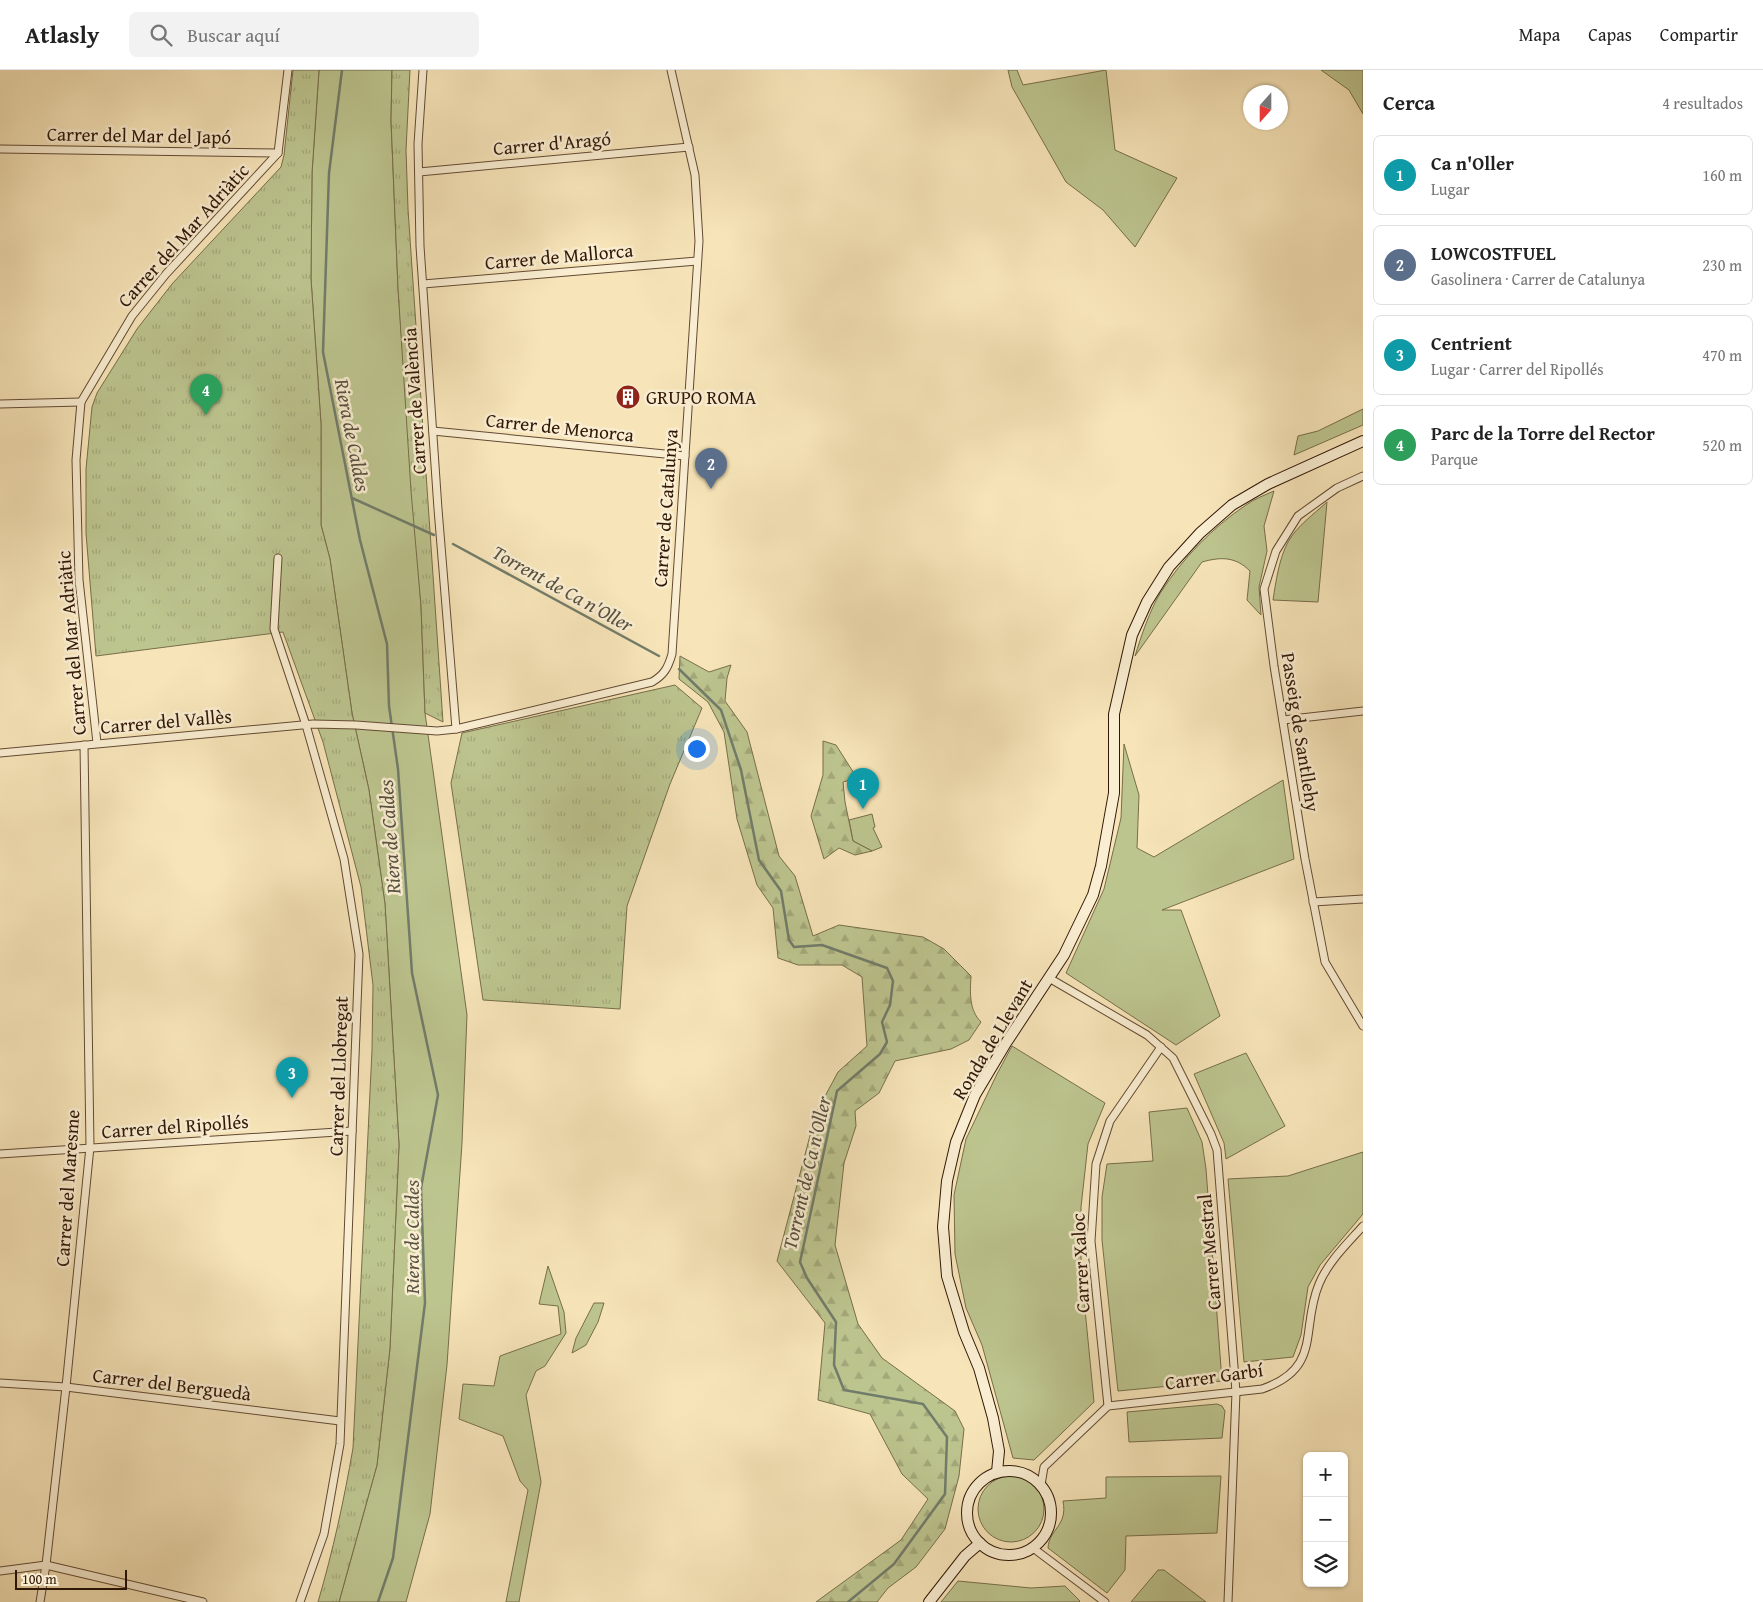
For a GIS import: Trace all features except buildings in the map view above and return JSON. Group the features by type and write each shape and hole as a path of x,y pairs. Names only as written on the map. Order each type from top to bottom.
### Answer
{"main road":[{"name":"Ronda de Llevant","path":"997,1472 999,1451 993,1418 979,1368 964,1332 947,1276 943,1227 947,1181 956,1142 975,1094 1064,955 1093,895 1102,866 1114,793 1114,714 1132,635 1148,602 1169,568 1200,533 1232,505 1268,484 1363,441"},
{"path":"1012,1471 1029,1476 1041,1485 1051,1505 1051,1516 1048,1530 1033,1548 1020,1554 1005,1555 992,1552 980,1543 968,1524 967,1508 972,1494 986,1478 997,1472 1012,1471"},
{"path":"929,1602 965,1556 980,1543"}],"street":[{"path":"278,153 288,70"},
{"name":"Carrer de València","path":"423,70 418,144 420,246 456,729"},
{"name":"Carrer de Catalunya","path":"356,725 437,731 456,729 652,682 665,672 672,654 699,241 696,175 671,70"},
{"name":"Carrer d'Aragó","path":"419,172 689,147"},
{"name":"Carrer del Mar del Japó","path":"0,149 278,153"},
{"name":"Carrer del Mar Adriàtic","path":"97,743 79,580 76,460 81,402 132,316 166,274 278,153"},
{"name":"Carrer de Mallorca","path":"423,284 697,261"},
{"path":"0,404 81,402"},
{"name":"Carrer de Menorca","path":"433,431 685,456"},
{"name":"Passeig de Santllehy","path":"1363,476 1337,488 1298,516 1276,551 1264,589 1282,720 1325,962 1363,1026"},
{"name":"Carrer del Llobregat","path":"278,558 274,629 306,725 344,859 359,954 340,1444 324,1534 300,1602"},
{"path":"1282,720 1363,711"},
{"name":"Carrer del Vallès","path":"0,753 306,725 356,725"},
{"name":"Carrer del Maresme","path":"40,1602 46,1565 66,1386 90,1147 84,745"},
{"path":"1313,902 1363,899"},
{"name":"Carrer Mestral","path":"1049,978 1147,1035 1173,1058 1217,1150 1236,1392 1228,1602"},
{"name":"Carrer Xaloc","path":"1108,1406 1091,1241 1096,1164 1110,1121 1161,1047"},
{"name":"Carrer del Ripollés","path":"0,1154 352,1131"},
{"name":"Carrer Garbí","path":"1108,1406 1262,1389 1288,1375 1302,1358 1308,1342 1312,1304 1319,1283 1330,1265 1363,1226"},
{"name":"Carrer del Berguedà","path":"0,1383 66,1386 340,1421"},
{"path":"1041,1485 1044,1467 1108,1406"},
{"path":"1033,1548 1100,1601"},
{"path":"0,1570 46,1565 203,1602"}],"green space":[{"path":"293,70 319,70 312,173 311,279 321,424 321,525 330,559 352,713 369,790 385,904 399,1145 390,1348 377,1465 339,1602 318,1602 338,1525 353,1448 372,1050 373,985 361,887 323,742 283,632 96,656 86,533 86,469 92,407 97,393 137,329 172,284 281,167 284,155"},
{"path":"319,70 392,70 391,121 398,288 421,606 425,713 467,1015 462,1143 447,1365 430,1514 406,1602 339,1602 377,1465 390,1348 399,1145 385,904 369,790 352,713 330,559 321,525 321,424 311,279 312,173"},
{"path":"392,70 410,70 406,150 408,209 443,722 425,713 421,606 411,491 398,288 391,120"},
{"path":"1008,70 1017,70 1023,85 1106,70 1115,150 1177,178 1135,247 1103,210 1066,182 1012,87"},
{"path":"1321,70 1363,70 1363,114 1349,90"},
{"path":"1363,409 1363,425 1294,455 1298,436 1318,431"},
{"path":"1274,491 1264,526 1267,551 1259,587 1261,615 1247,600 1250,571 1233,560 1215,559 1202,562 1135,656 1153,606 1169,580 1188,556 1222,523 1252,501"},
{"path":"1327,502 1318,602 1273,600 1280,563 1288,542 1301,525"},
{"path":"680,656 709,672 731,665 727,678 725,701 747,732 779,856 795,876 813,936 839,925 923,937 944,949 971,976 972,1007 981,1022 969,1040 951,1049 895,1061 879,1093 855,1111 856,1126 844,1163 835,1245 858,1324 882,1358 955,1411 964,1429 959,1476 945,1529 916,1567 888,1588 877,1602 816,1602 901,1540 928,1499 902,1474 870,1414 818,1400 825,1323 777,1261 816,1113 838,1072 867,1046 862,977 842,965 798,965 778,958 773,908 757,885 737,819 724,732 708,702 679,679"},
{"path":"675,685 702,708 670,784 627,906 620,1009 483,1000 451,783 462,733"},
{"path":"823,741 836,745 857,778 843,782 853,841 872,851 855,855 839,848 824,859 811,816 823,775"},
{"path":"1124,744 1139,795 1137,848 1154,857 1283,780 1294,859 1162,910 1181,910 1220,1016 1176,1045 1066,973 1104,889 1121,818"},
{"path":"872,814 875,827 873,828 882,847 872,851 853,841 849,820"},
{"path":"1012,1046 1105,1103 1088,1144 1081,1207 1081,1268 1094,1402 1034,1460 1013,1458 982,1345 966,1308 955,1254 954,1195 966,1139"},
{"path":"1246,1053 1285,1126 1226,1159 1224,1143 1194,1074"},
{"path":"1187,1108 1202,1142 1206,1169 1222,1381 1118,1391 1102,1240 1102,1197 1107,1164 1153,1161 1149,1112"},
{"path":"1363,1152 1363,1214 1320,1265 1308,1287 1301,1335 1293,1357 1244,1362 1228,1179 1288,1176"},
{"path":"548,1266 564,1312 566,1333 545,1366 536,1371 526,1395 541,1482 519,1602 506,1602 528,1490 520,1481 503,1436 459,1419 463,1384 494,1386 500,1356 561,1334 558,1306 539,1304"},
{"path":"594,1303 604,1303 598,1322 586,1345 572,1353 576,1338"},
{"path":"1217,1404 1222,1406 1225,1411 1222,1438 1129,1442 1127,1412"},
{"path":"1011,1476 1024,1479 1034,1486 1041,1496 1044,1509 1041,1522 1034,1532 1024,1539 1011,1542 998,1539 988,1532 981,1522 978,1509 981,1496 988,1486 998,1479"},
{"path":"1221,1476 1217,1533 1126,1536 1125,1570 1107,1593 1048,1548 1051,1536 1063,1516 1063,1501 1106,1498 1106,1477"},
{"path":"1158,1570 1164,1570 1206,1602 1131,1602"},
{"path":"958,1581 1031,1588 1065,1586 1080,1601 941,1602"}],"waterway":[{"name":"Riera de Caldes","path":"342,70 329,173 323,352 360,540 387,644 389,706 398,769 412,973 438,1095 421,1188 425,1303 393,1558 378,1602"},
{"name":"Torrent de Ca n'Oller","path":"352,498 434,535"},
{"name":"Torrent de Ca n'Oller","path":"453,544 659,656"},
{"name":"Torrent de Ca n'Oller","path":"679,669 721,710 741,770 759,860 781,891 789,940 794,947 822,945 887,968 893,981 890,1005 882,1022 887,1042 880,1054 837,1091 800,1262 807,1278 836,1322 834,1365 844,1390 923,1404 947,1437 945,1494 894,1564 848,1602"}],"place":[{"name":"GRUPO ROMA","path":"628,397"},
{"name":"Parc de la Torre del Rector","path":"206,415"},
{"name":"LOWCOSTFUEL","path":"711,489"},
{"name":"Ca n'Oller","path":"863,809"},
{"name":"Centrient","path":"292,1098"}]}
